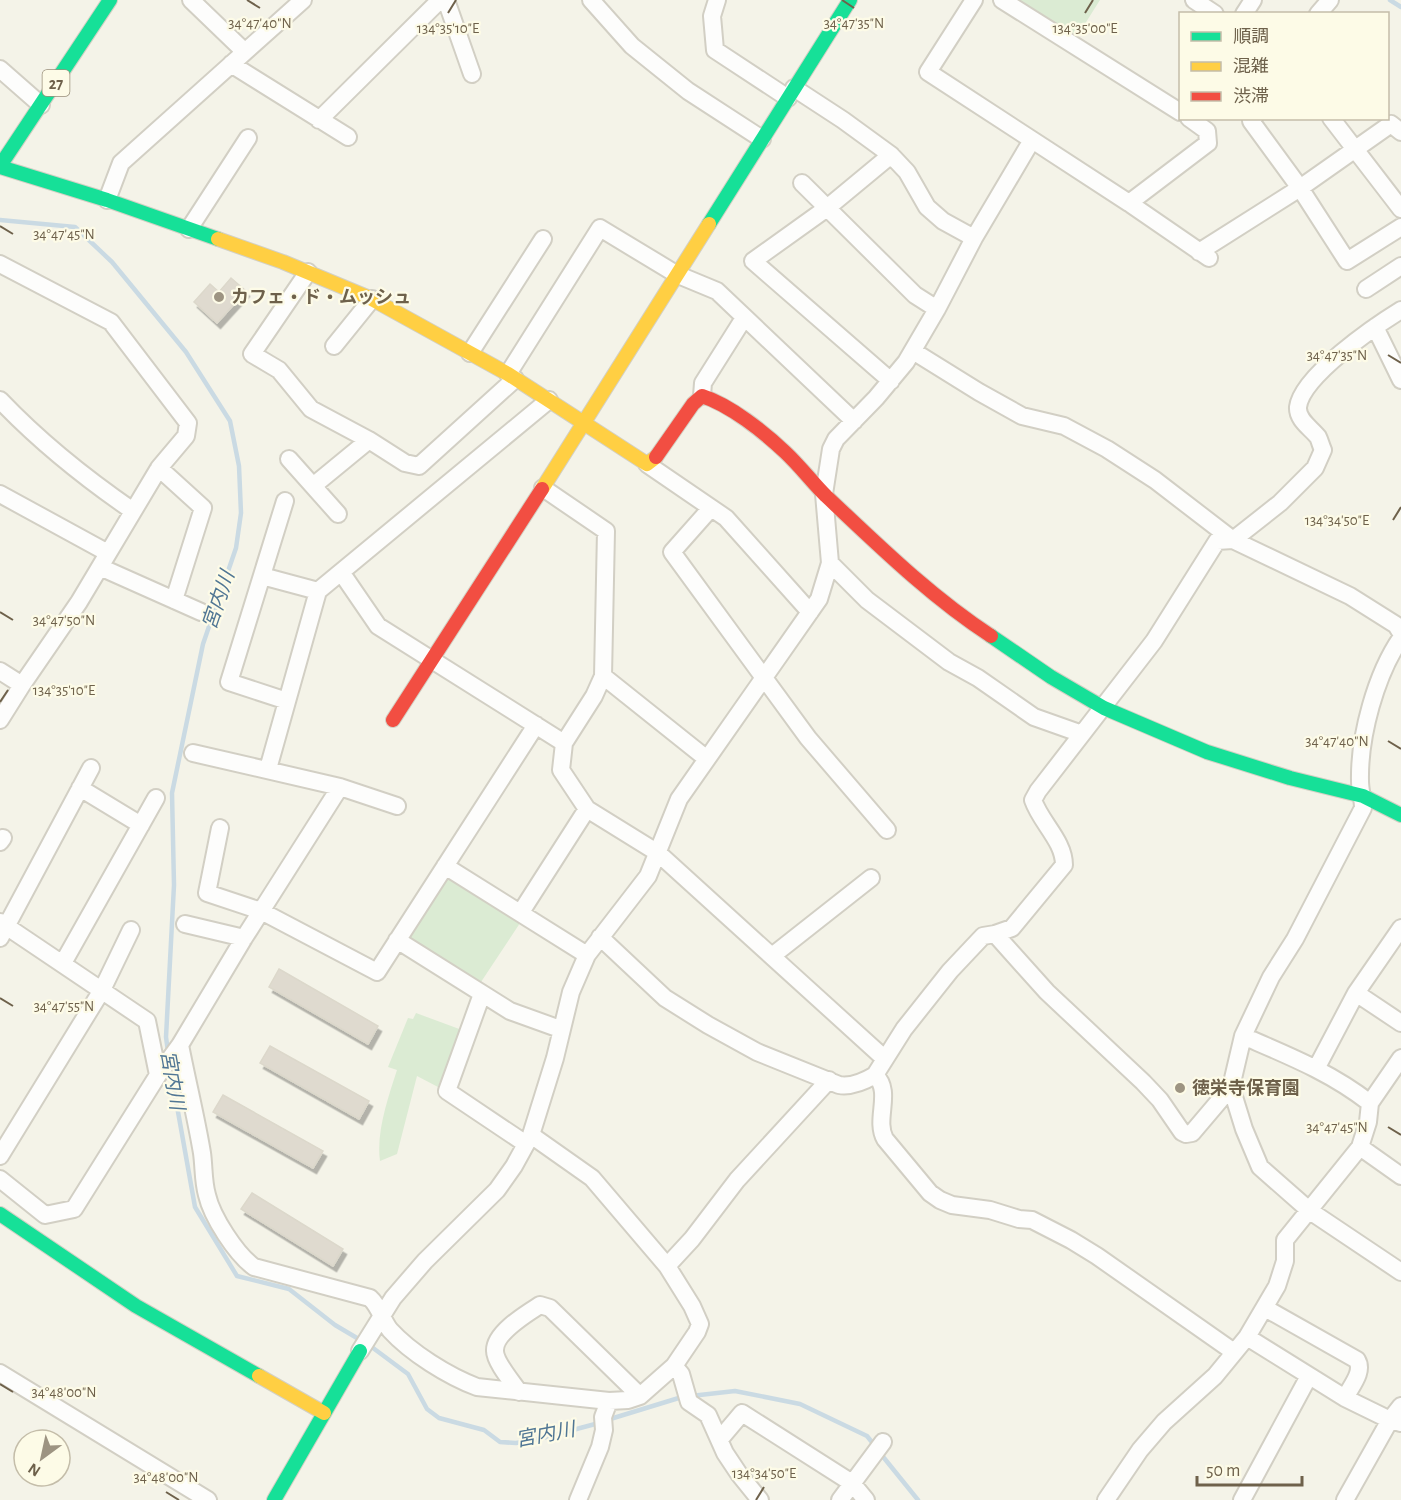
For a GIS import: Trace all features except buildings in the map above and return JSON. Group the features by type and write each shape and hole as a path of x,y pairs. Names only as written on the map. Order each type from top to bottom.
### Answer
{"street":[{"name":"27","path":"0,167 110,0"},
{"path":"191,0 245,52"},
{"path":"107,200 121,164 303,0"},
{"path":"320,120 440,0"},
{"path":"446,0 471,74"},
{"path":"591,0 632,46 688,91 762,139"},
{"path":"717,0 712,16 715,50 843,120 891,155 907,172 927,207 943,221 974,238"},
{"path":"393,720 543,488 850,0"},
{"path":"974,0 928,72 1129,203 1204,255 1391,124 1401,132"},
{"path":"1002,0 1179,111"},
{"path":"1194,0 1212,12"},
{"path":"1320,12 1330,0"},
{"path":"231,64 348,138"},
{"path":"0,69 42,105"},
{"path":"1129,203 1208,143 1208,131 1192,120"},
{"path":"1252,120 1347,261 1401,227"},
{"path":"1333,120 1401,209"},
{"path":"189,229 248,138"},
{"path":"273,1500 393,1298 425,1261 497,1190 529,1140 555,1058 560,1029 571,992 588,955 648,876 679,799 819,599 830,563 824,494 831,449 836,439 891,381 913,351 974,238 1032,140"},
{"path":"891,155 828,208 753,261 891,381"},
{"path":"0,167 107,200 283,262 372,299 512,376 726,518 810,612"},
{"path":"802,183 915,295 937,309"},
{"path":"308,272 252,354 279,370 311,409 369,440 405,463 418,466 512,376 600,228 676,274 717,291 855,421"},
{"path":"470,353 543,240"},
{"path":"0,264 111,322 188,423 186,436 159,468 80,602 21,685 0,720"},
{"path":"1366,289 1401,266"},
{"path":"334,346 372,299"},
{"path":"600,937 665,998 757,1052 846,1086 868,1080 875,1075 904,1029 950,971 983,936 1012,928 1064,865 1064,853 1036,811 1033,800 1155,641 1217,541 1233,540 1280,503 1315,468 1323,450 1319,439 1301,420 1298,408 1302,395 1330,363 1374,327 1401,310"},
{"path":"647,464 656,458 693,404 702,396 703,383 744,318"},
{"path":"1374,327 1401,380"},
{"path":"913,351 1022,416 1064,426 1107,449 1155,480 1233,540 1350,596 1396,625 1401,633"},
{"path":"702,396 714,400 756,428 785,452 824,494 922,584 974,625 1051,677 1104,708 1207,752 1290,778 1363,796 1401,815"},
{"path":"0,400 57,455 133,511"},
{"path":"268,769 318,591 549,400"},
{"path":"313,486 369,440"},
{"path":"289,459 338,514"},
{"path":"159,468 203,508 174,600"},
{"path":"543,488 606,531 603,676 594,696 564,743 561,770 586,809 658,853 885,1059"},
{"path":"0,494 104,560 174,600 201,612"},
{"path":"285,501 229,682 287,701"},
{"path":"711,508 672,552 808,738 887,830"},
{"path":"830,563 867,600 949,662 978,678 1034,717 1082,734"},
{"path":"341,572 378,626 564,743"},
{"path":"262,576 318,591"},
{"path":"995,934 1047,992 1149,1088 1182,1132 1192,1133 1231,1087 1243,1036 1271,977 1295,939 1362,808 1363,796 1360,782 1365,731 1385,665 1401,638"},
{"path":"0,671 21,685"},
{"path":"603,676 707,759"},
{"path":"220,827 207,893 261,911 377,972 536,725"},
{"path":"193,753 340,787 397,807"},
{"path":"91,768 2,929 63,963 147,1021 158,1075"},
{"path":"0,1179 45,1215 74,1209 158,1075 180,1045 244,938 340,787"},
{"path":"80,788 141,825"},
{"path":"63,963 156,798"},
{"path":"521,912 586,809"},
{"path":"445,866 588,955"},
{"path":"772,956 871,878"},
{"path":"184,924 244,938"},
{"path":"1317,1068 1356,993 1401,928"},
{"path":"0,1156 102,990 131,930"},
{"path":"397,940 510,1011 560,1029"},
{"path":"1356,993 1401,1023"},
{"path":"180,1045 202,1155 206,1194 212,1209 237,1251 254,1267 370,1298 378,1305 391,1331 432,1365 458,1380 485,1389 609,1401 628,1400 640,1396 674,1366 700,1324 692,1306 667,1266 592,1178 447,1091 482,994"},
{"path":"1243,1036 1317,1068 1370,1103"},
{"path":"1107,1500 1124,1472 1164,1422 1215,1376 1247,1337 1276,1286 1285,1261 1285,1240 1360,1147 1368,1122 1370,1103 1399,1065"},
{"path":"875,1075 882,1081 883,1090 880,1132 930,1192 952,1205 990,1210 1019,1219 1032,1220 1071,1240 1234,1352"},
{"path":"667,1266 692,1239 737,1180 829,1080"},
{"path":"1231,1087 1244,1129 1260,1167 1310,1211 1401,1272"},
{"path":"1360,1147 1401,1176"},
{"path":"0,1215 136,1306 324,1413"},
{"path":"519,1392 496,1358 494,1350 508,1327 540,1305 550,1308 640,1396"},
{"path":"1265,1308 1357,1359 1360,1365 1358,1374 1345,1398"},
{"path":"1247,1337 1345,1398 1395,1422"},
{"path":"674,1366 681,1374 688,1396 708,1415 725,1453 760,1500"},
{"path":"0,1373 208,1500"},
{"path":"1242,1500 1309,1376"},
{"path":"578,1500 600,1447 609,1401"},
{"path":"1345,1500 1395,1422 1401,1406"},
{"path":"720,1439 742,1413 852,1483 866,1500"},
{"path":"840,1500 879,1448"}],"green space":[{"path":"1016,0 1100,0 1076,38"},
{"path":"454,876 522,920 479,985 412,941 409,930 441,880"},
{"path":"416,1013 462,1030 438,1087 417,1076 397,1154 380,1161 381,1127 397,1070 388,1067 408,1018 413,1019"}],"waterway":[{"path":"1390,0 1401,7"},
{"name":"宮内川","path":"0,220 75,227 112,262 186,352 230,421 239,466 241,513 236,548 203,644 172,793 174,885 166,1037 168,1052"},
{"name":"宮内川","path":"170,1067 195,1207 237,1276 289,1289 335,1325 362,1341"},
{"name":"宮内川","path":"369,1345 408,1374 427,1409 439,1418 484,1430 500,1442 516,1443 539,1439 599,1423"},
{"name":"宮内川","path":"607,1420 682,1397 735,1391 800,1404 867,1436 875,1446"},
{"name":"宮内川","path":"880,1453 918,1500"}],"traffic: fast":[{"path":"0,166 110,0"},
{"path":"709,224 850,0"},
{"path":"0,167 107,200 218,239"},
{"path":"991,636 1051,677 1104,708 1207,752 1290,778 1363,796 1401,815"},
{"path":"0,1214 136,1306 259,1376"},
{"path":"274,1500 360,1351"}],"traffic: slow":[{"path":"542,489 709,224"},
{"path":"218,239 283,262 372,299 508,374 647,464 656,457"},
{"path":"259,1376 324,1413"}],"traffic: jam":[{"path":"656,457 693,404 702,396 713,400 746,420 777,444 826,496 906,570 947,605 991,636"},
{"path":"393,720 542,489"}],"place":[{"name":"カフェ・ド・ムッシュ","path":"219,297"},
{"name":"徳栄寺保育園","path":"1180,1088"}]}
